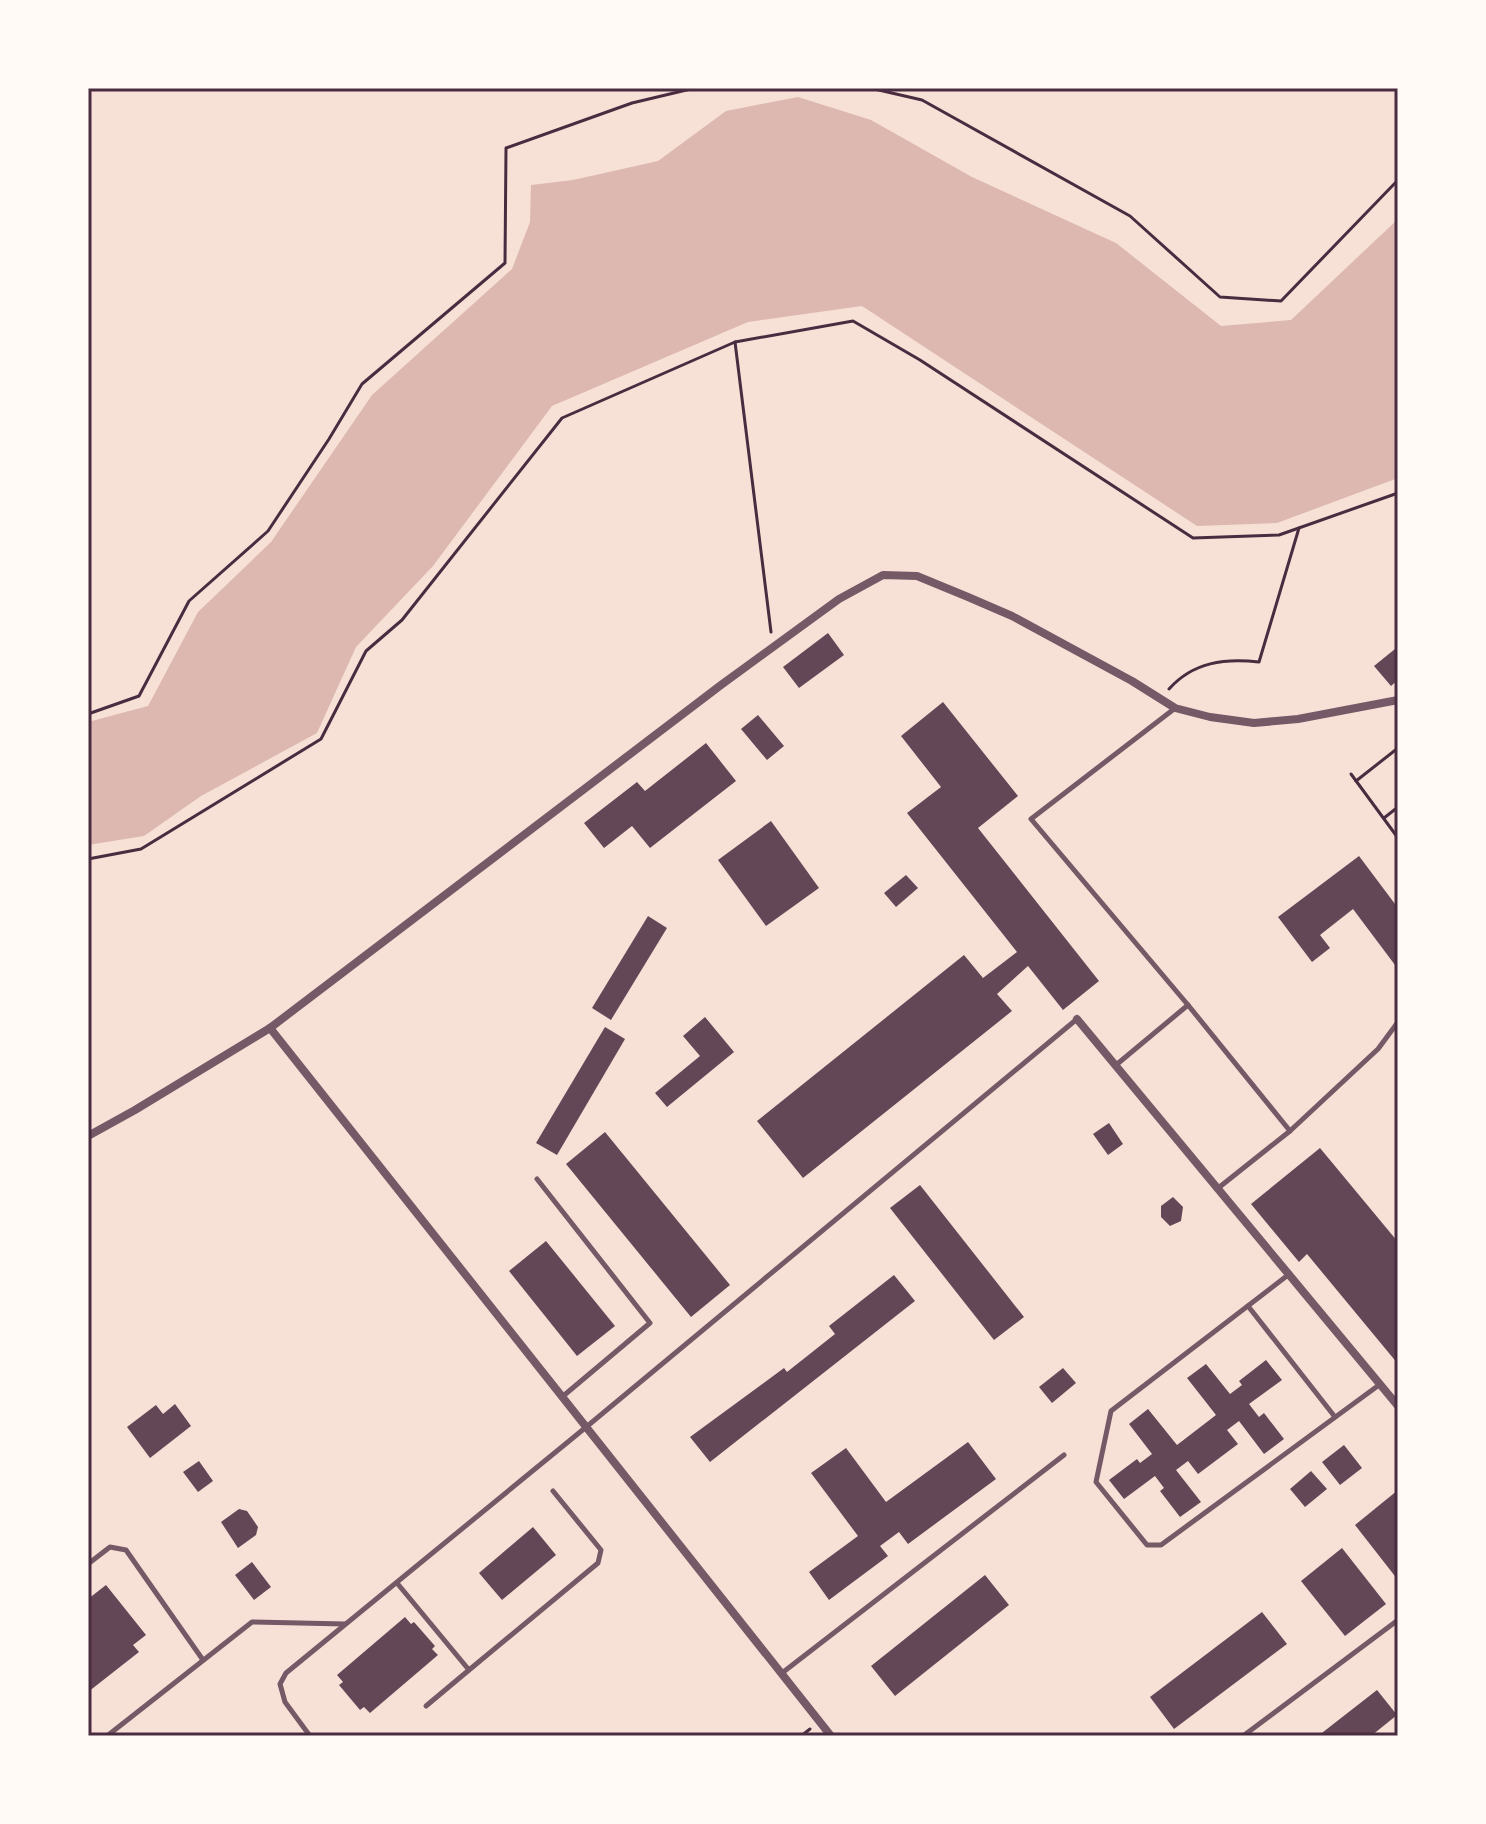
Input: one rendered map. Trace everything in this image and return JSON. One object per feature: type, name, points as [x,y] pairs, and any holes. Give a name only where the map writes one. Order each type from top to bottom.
[{"type":"street","points":[[88,1136],[270,1028],[605,771],[839,599],[883,575],[917,576],[1012,616],[1175,708],[1254,723],[1298,719],[1398,700]]},
{"type":"street","points":[[1077,1019],[1398,1406]]},
{"type":"street","points":[[270,1028],[831,1736]]},
{"type":"lane","points":[[1175,708],[1031,819],[1290,1131]]},
{"type":"lane","points":[[1116,1066],[1188,1005]]},
{"type":"lane","points":[[310,1736],[285,1702],[280,1684],[286,1673],[1077,1019]]},
{"type":"lane","points":[[1217,1190],[1290,1131],[1378,1049],[1398,1022]]},
{"type":"lane","points":[[537,1179],[650,1323],[561,1397]]},
{"type":"lane","points":[[1288,1275],[1111,1411],[1096,1482],[1147,1545],[1161,1545],[1380,1384]]},
{"type":"lane","points":[[1248,1306],[1335,1417]]},
{"type":"lane","points":[[781,1674],[1064,1455]]},
{"type":"lane","points":[[426,1706],[598,1563],[601,1550],[553,1491]]},
{"type":"lane","points":[[88,1564],[110,1547],[126,1550],[203,1660]]},
{"type":"lane","points":[[397,1583],[469,1670]]},
{"type":"lane","points":[[1243,1736],[1398,1620]]},
{"type":"lane","points":[[107,1736],[252,1622],[346,1624]]},
{"type":"path","points":[[88,714],[139,696],[189,601],[268,531],[362,384],[505,263],[506,148],[632,103],[695,88]]},
{"type":"path","points":[[870,88],[922,100],[1130,216],[1220,297],[1281,301],[1398,180]]},
{"type":"path","points":[[88,859],[141,849],[321,739],[366,651],[402,620],[562,418],[735,342],[853,321],[920,360],[1193,538],[1279,535],[1398,493]]},
{"type":"path","points":[[735,342],[773,649]]},
{"type":"path","points":[[1164,700],[1170,687],[1207,663],[1235,659],[1259,662],[1299,528]]},
{"type":"path","points":[[1356,781],[1398,748]]},
{"type":"path","points":[[1351,774],[1398,838]]},
{"type":"path","points":[[1384,818],[1398,807]]},
{"type":"shaded area","points":[[798,97],[871,120],[972,177],[1116,243],[1221,326],[1291,320],[1398,219],[1398,478],[1277,523],[1197,526],[862,306],[748,322],[552,406],[433,566],[356,647],[317,733],[201,796],[144,836],[88,845],[88,722],[148,706],[198,612],[271,542],[372,395],[512,269],[530,222],[531,185],[573,180],[658,161],[726,111]]},
{"type":"building","points":[[828,633],[844,655],[799,688],[783,667]]},
{"type":"building","points":[[1395,649],[1398,653],[1398,680],[1391,686],[1374,666]]},
{"type":"building","points":[[943,702],[1018,796],[978,828],[1099,981],[1063,1010],[1028,966],[997,994],[1012,1011],[803,1178],[757,1121],[964,955],[983,978],[1017,952],[907,813],[941,787],[901,736]]},
{"type":"building","points":[[758,715],[784,746],[767,760],[741,729]]},
{"type":"building","points":[[706,743],[736,781],[650,848],[632,826],[604,848],[584,823],[637,782],[645,791]]},
{"type":"building","points":[[771,821],[819,888],[766,926],[718,860]]},
{"type":"building","points":[[1359,856],[1398,908],[1398,969],[1353,909],[1320,935],[1330,948],[1312,962],[1278,917]]},
{"type":"building","points":[[906,875],[918,888],[896,907],[884,893]]},
{"type":"building","points":[[648,916],[667,928],[611,1020],[592,1008]]},
{"type":"building","points":[[705,1017],[734,1052],[667,1107],[655,1093],[700,1056],[683,1036]]},
{"type":"building","points":[[605,1027],[625,1039],[557,1155],[536,1143]]},
{"type":"building","points":[[1109,1123],[1123,1144],[1108,1155],[1093,1134]]},
{"type":"building","points":[[605,1132],[730,1285],[691,1317],[566,1164]]},
{"type":"building","points":[[1320,1148],[1398,1242],[1398,1364],[1307,1254],[1299,1262],[1251,1204]]},
{"type":"building","points":[[920,1185],[1024,1317],[994,1340],[890,1208]]},
{"type":"building","points":[[1173,1197],[1183,1207],[1181,1221],[1170,1226],[1161,1217],[1161,1206]]},
{"type":"building","points":[[546,1241],[615,1326],[577,1356],[509,1271]]},
{"type":"building","points":[[894,1275],[915,1301],[710,1462],[690,1437],[784,1368],[787,1372],[835,1334],[829,1326]]},
{"type":"building","points":[[1266,1360],[1282,1380],[1249,1404],[1259,1417],[1264,1413],[1284,1439],[1264,1454],[1239,1421],[1227,1430],[1238,1444],[1198,1474],[1188,1461],[1176,1470],[1201,1502],[1180,1517],[1160,1491],[1164,1488],[1155,1476],[1124,1499],[1109,1480],[1137,1459],[1140,1463],[1152,1454],[1129,1424],[1148,1409],[1177,1445],[1216,1415],[1187,1378],[1206,1364],[1230,1394],[1242,1385],[1239,1381]]},
{"type":"building","points":[[1063,1368],[1076,1383],[1052,1403],[1039,1387]]},
{"type":"building","points":[[175,1404],[191,1426],[150,1458],[127,1427],[156,1405],[163,1414]]},
{"type":"building","points":[[968,1442],[996,1479],[908,1544],[899,1532],[880,1546],[888,1556],[829,1600],[809,1572],[858,1536],[811,1473],[846,1448],[886,1502]]},
{"type":"building","points":[[1344,1445],[1362,1468],[1340,1485],[1322,1462]]},
{"type":"building","points":[[199,1461],[213,1481],[198,1492],[183,1472]]},
{"type":"building","points":[[1311,1471],[1327,1489],[1305,1507],[1290,1489]]},
{"type":"building","points":[[1398,1490],[1398,1580],[1355,1525]]},
{"type":"building","points":[[239,1509],[247,1511],[258,1527],[256,1535],[238,1548],[221,1522]]},
{"type":"building","points":[[533,1527],[556,1555],[502,1600],[479,1573]]},
{"type":"building","points":[[1342,1548],[1386,1604],[1345,1636],[1301,1581]]},
{"type":"building","points":[[252,1562],[271,1587],[254,1600],[235,1575]]},
{"type":"building","points":[[985,1575],[1009,1605],[895,1696],[871,1666]]},
{"type":"building","points":[[106,1585],[146,1635],[133,1645],[139,1652],[88,1692],[88,1599]]},
{"type":"building","points":[[1262,1612],[1287,1644],[1174,1729],[1150,1697]]},
{"type":"building","points":[[405,1617],[411,1624],[414,1622],[435,1646],[432,1649],[438,1655],[370,1713],[364,1707],[360,1710],[339,1685],[343,1682],[337,1675]]},
{"type":"building","points":[[1377,1690],[1397,1715],[1371,1736],[1318,1736]]}]
